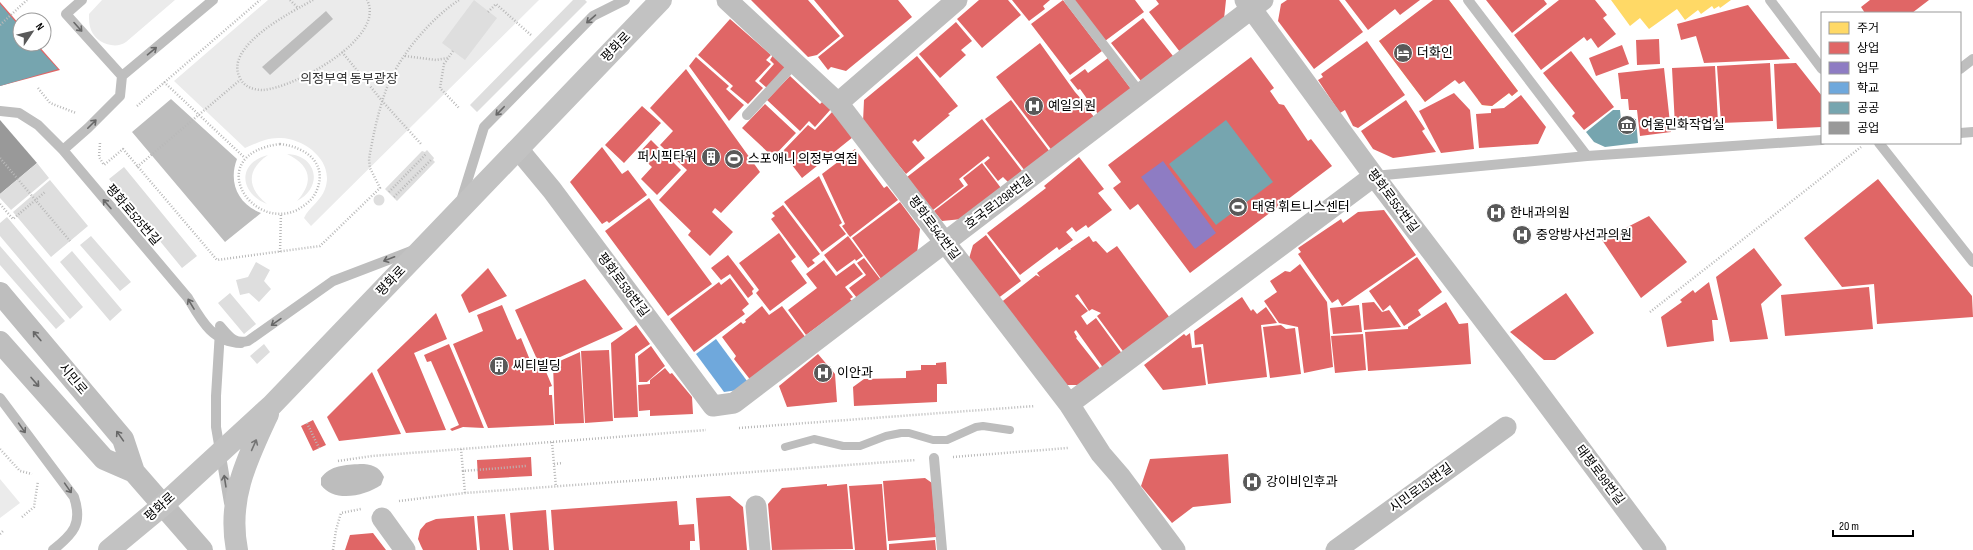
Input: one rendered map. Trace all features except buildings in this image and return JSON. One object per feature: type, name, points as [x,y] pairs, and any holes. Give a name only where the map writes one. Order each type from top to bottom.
[{"type":"main road","name":"평화로","points":[[109,550],[162,506],[272,405],[661,0]]},
{"type":"main road","points":[[235,542],[234,506],[238,487],[248,458],[272,405]]},
{"type":"street","name":"평화로542번길","points":[[728,0],[838,103],[1069,404],[1101,454],[1120,476],[1175,550]]},
{"type":"street","points":[[838,103],[957,0]]},
{"type":"street","name":"호국로1298번길","points":[[734,403],[1141,94],[1253,3]]},
{"type":"street","name":"평화로552번길","points":[[1253,3],[1374,176],[1545,401]]},
{"type":"street","name":"평화로536번길","points":[[518,149],[552,190],[713,406],[734,403]]},
{"type":"street","points":[[1069,404],[1374,176]]},
{"type":"street","name":"시민로","points":[[0,293],[123,439],[134,472],[162,506],[202,550]]},
{"type":"street","name":"시민로","points":[[0,342],[104,459],[134,472]]},
{"type":"street","name":"태평로99번길","points":[[1545,401],[1656,550]]},
{"type":"street","name":"시민로131번길","points":[[1336,550],[1506,426]]},
{"type":"street","points":[[756,506],[760,550]]},
{"type":"street","points":[[382,518],[405,550]]},
{"type":"lane","points":[[82,0],[66,14],[122,76]]},
{"type":"lane","points":[[63,150],[88,128],[120,96],[122,76],[213,0]]},
{"type":"lane","points":[[458,211],[484,127],[592,16],[625,0]]},
{"type":"lane","points":[[1069,0],[1141,94]]},
{"type":"lane","points":[[1468,0],[1588,156]]},
{"type":"lane","points":[[1770,0],[1821,68]]},
{"type":"lane","points":[[1961,68],[1973,59]]},
{"type":"lane","points":[[747,116],[795,63]]},
{"type":"lane","name":"평화로525번길","points":[[3,111],[19,113],[30,119],[63,150],[188,298],[204,325],[220,337],[234,343],[248,341],[333,281],[425,245]]},
{"type":"lane","points":[[1961,133],[1973,132]]},
{"type":"lane","points":[[1374,176],[1588,156],[1821,140]]},
{"type":"lane","points":[[1880,144],[1973,262]]},
{"type":"lane","points":[[204,325],[213,343],[218,365]]},
{"type":"lane","points":[[220,337],[216,396],[216,427],[235,542]]},
{"type":"lane","points":[[0,398],[74,497],[78,508],[78,521],[73,532],[53,550]]},
{"type":"lane","points":[[934,458],[942,550]]},
{"type":"path","points":[[0,25],[28,0]]},
{"type":"path","points":[[134,109],[260,0]]},
{"type":"path","points":[[290,0],[298,8]]},
{"type":"path","points":[[313,0],[265,28],[248,45],[238,66],[240,80],[249,87],[264,90],[281,86],[305,76],[342,52],[356,39],[368,22],[371,8],[367,0]]},
{"type":"path","points":[[102,140],[99,147],[99,158],[104,165],[123,149],[217,260],[320,246],[380,188],[370,168],[369,159],[386,89],[410,47],[432,22],[459,0]]},
{"type":"path","points":[[488,12],[496,4],[531,35]]},
{"type":"path","points":[[453,51],[444,64],[440,88],[459,108]]},
{"type":"path","points":[[342,52],[383,102],[422,145]]},
{"type":"path","points":[[405,56],[436,60],[449,58]]},
{"type":"path","points":[[138,167],[199,113],[240,80]]},
{"type":"path","points":[[164,82],[199,113],[245,158]]},
{"type":"path","points":[[38,88],[50,103],[72,110],[80,118]]},
{"type":"path","points":[[280,144],[299,148],[306,152],[315,162],[320,179],[314,197],[304,206],[294,211],[281,213],[265,211],[254,205],[240,189],[238,178],[239,169],[245,158],[255,151],[267,146],[280,144]]},
{"type":"path","points":[[1650,312],[1865,144]]},
{"type":"path","points":[[389,192],[426,154]]},
{"type":"path","points":[[0,158],[70,241]]},
{"type":"path","points":[[394,197],[432,159]]},
{"type":"path","points":[[0,204],[13,219],[45,192]]},
{"type":"path","points":[[280,252],[281,213]]},
{"type":"path","points":[[734,428],[1035,406]]},
{"type":"path","points":[[307,423],[319,448]]},
{"type":"path","points":[[338,461],[372,456],[711,430]]},
{"type":"path","points":[[552,442],[556,487]]},
{"type":"path","points":[[398,501],[465,493],[1073,448]]},
{"type":"path","points":[[461,449],[465,493]]},
{"type":"path","points":[[0,450],[20,471],[38,475]]},
{"type":"path","points":[[554,464],[563,463]]},
{"type":"path","points":[[463,471],[526,466]]},
{"type":"path","points":[[22,516],[34,507],[38,487]]},
{"type":"path","points":[[334,550],[336,530],[341,513],[363,509]]},
{"type":"path","points":[[0,534],[3,531]]},
{"type":"green space","points":[[102,0],[175,0],[126,42],[111,45],[101,42],[93,35],[90,28],[89,14]]},
{"type":"green space","name":"의정부역 동부광장","points":[[268,0],[539,0],[311,226],[304,218],[323,193],[327,179],[326,169],[316,153],[299,142],[281,138],[267,139],[245,148],[174,81]]},
{"type":"green space","points":[[287,154],[297,156],[305,160],[313,173],[314,180],[311,188],[306,195],[297,201],[303,194],[306,187],[308,180],[307,174],[301,163]]},
{"type":"green space","points":[[268,155],[256,167],[252,179],[256,192],[267,204],[251,193],[245,178],[251,164]]},
{"type":"green space","points":[[0,479],[20,503],[0,518]]},
{"type":"shaded area","points":[[326,11],[333,19],[270,75],[262,67]]},
{"type":"shaded area","points":[[171,99],[237,159],[234,176],[237,191],[246,204],[261,213],[225,242],[132,132]]},
{"type":"shaded area","points":[[368,464],[380,470],[384,477],[381,485],[358,495],[341,496],[327,491],[321,485],[321,478],[329,470],[339,466]]},
{"type":"waterway","points":[[785,447],[814,439],[843,446],[860,446],[886,436],[901,433],[909,433],[933,440],[947,440],[976,427],[983,426],[1010,430]]},
{"type":"place","name":"더화인","points":[[1403,53]]},
{"type":"place","name":"예일의원","points":[[1034,106]]},
{"type":"place","name":"여울민화작업실","points":[[1627,125]]},
{"type":"place","name":"퍼시픽타워","points":[[711,157]]},
{"type":"place","name":"스포애니 의정부역점","points":[[734,159]]},
{"type":"place","name":"태영 휘트니스센터","points":[[1238,207]]},
{"type":"place","name":"한내과의원","points":[[1496,213]]},
{"type":"place","name":"중앙방사선과의원","points":[[1522,235]]},
{"type":"place","name":"씨티빌딩","points":[[499,366]]},
{"type":"place","name":"이안과","points":[[823,373]]},
{"type":"place","name":"강이비인후과","points":[[1252,482]]}]
